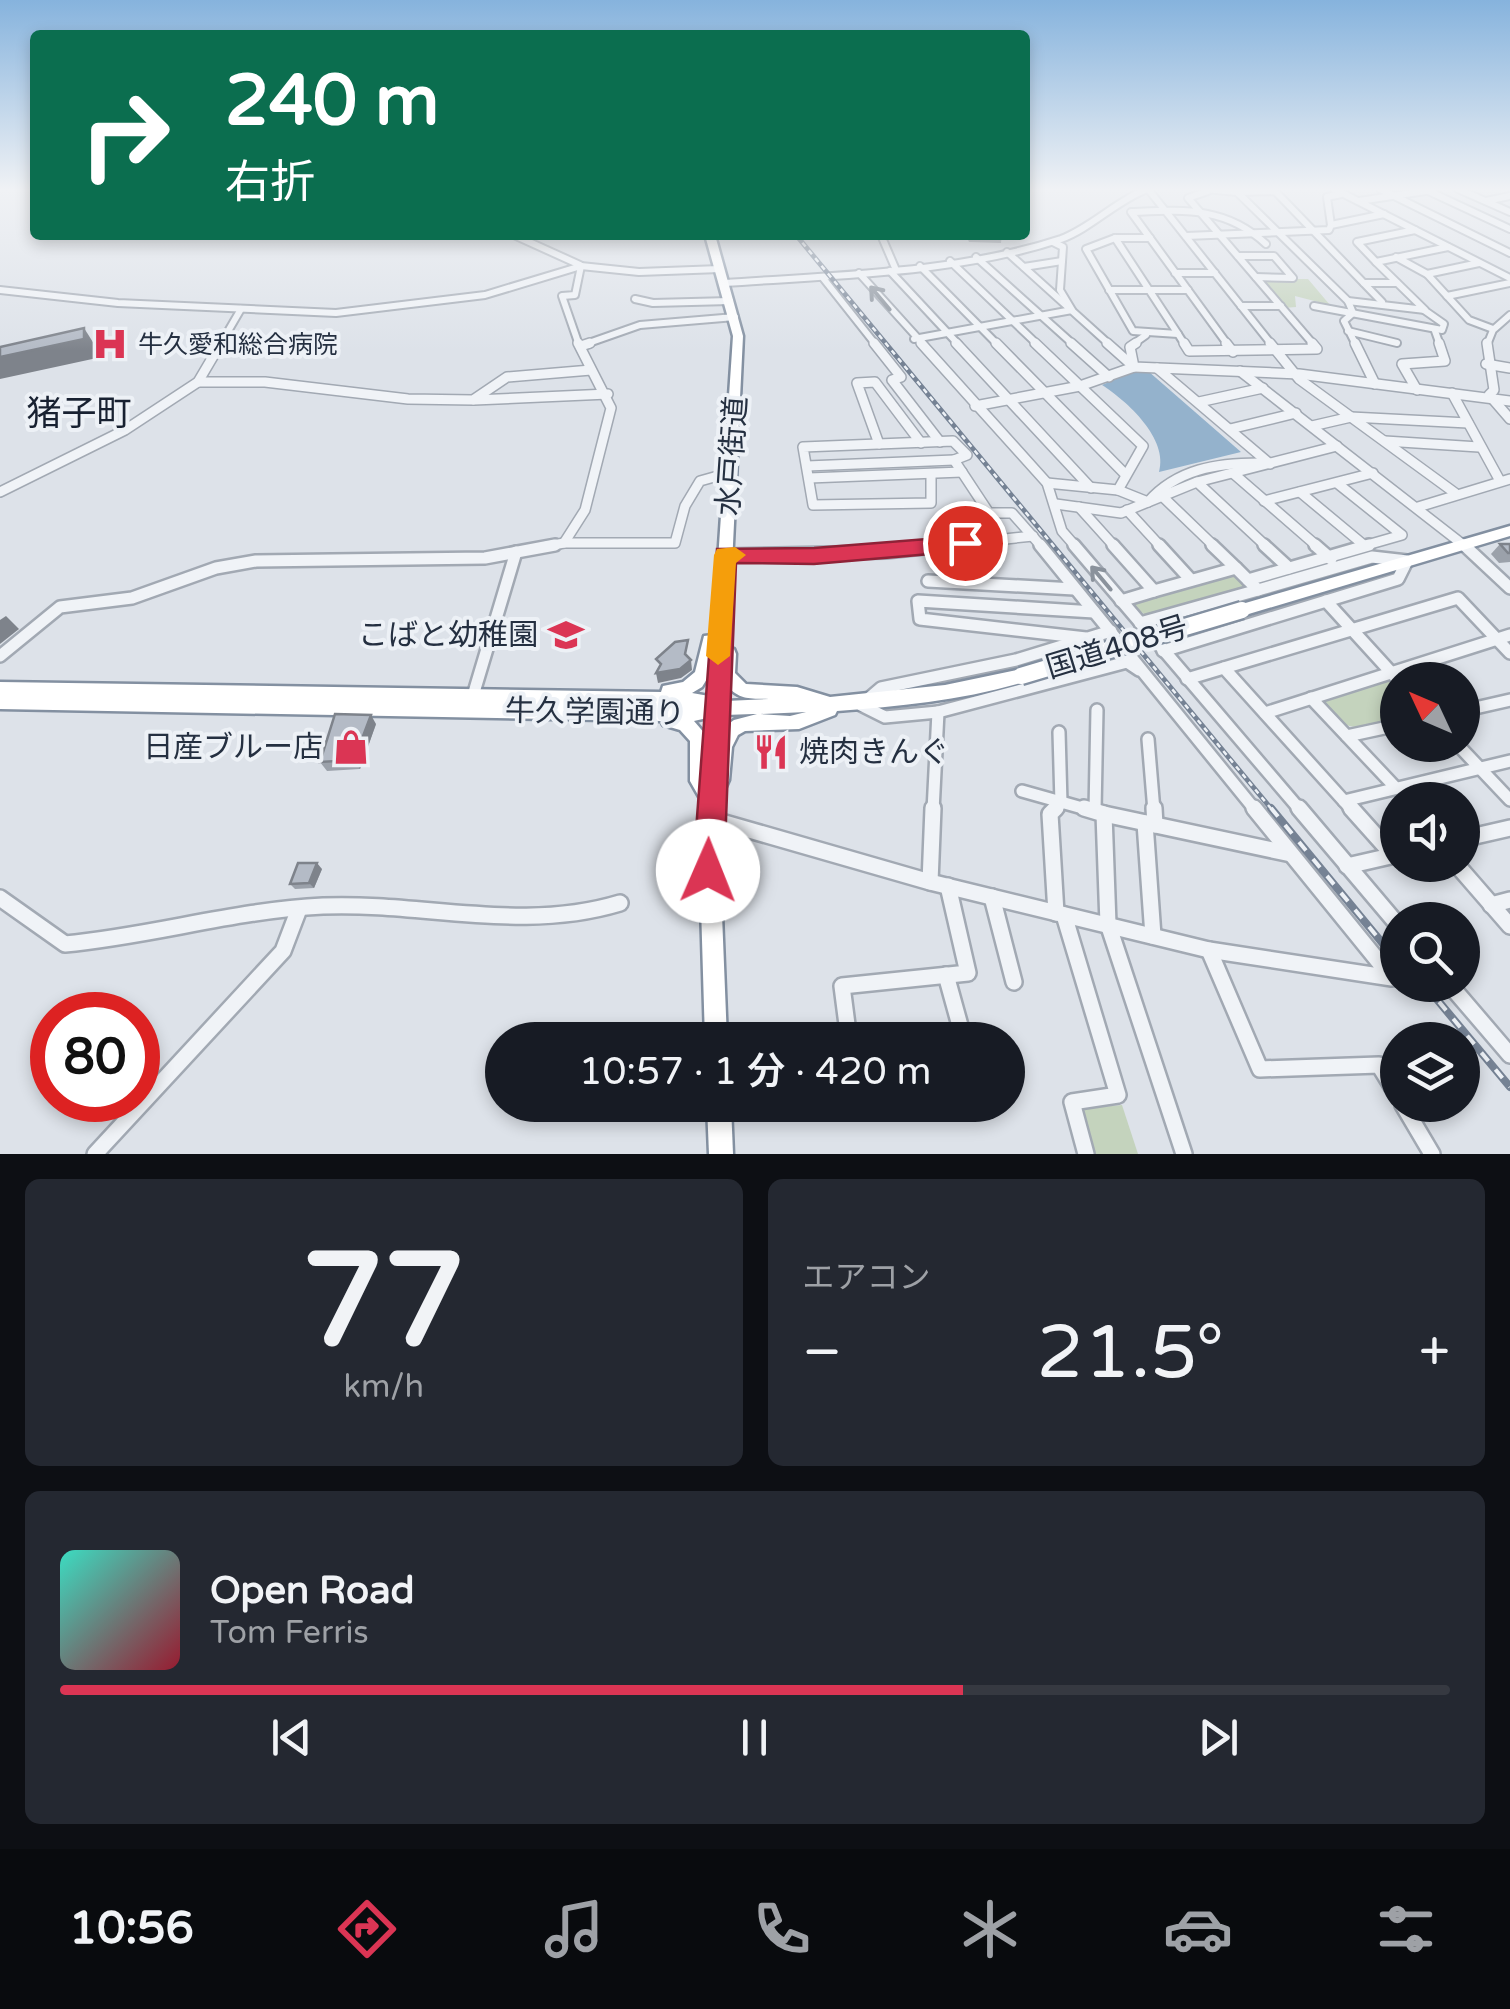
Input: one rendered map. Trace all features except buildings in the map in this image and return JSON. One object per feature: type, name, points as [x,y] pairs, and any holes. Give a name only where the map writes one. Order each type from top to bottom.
[{"type":"highway","name":"水戸街道","points":[[712,243],[735,317],[732,472],[710,809],[716,1022]]},
{"type":"highway","name":"国道408号","points":[[714,708],[860,705],[1022,676],[1510,531]]},
{"type":"highway","points":[[598,705],[622,691],[682,690],[696,684],[706,670],[714,615],[722,609]]},
{"type":"highway","points":[[720,632],[729,652],[727,675],[742,691],[796,694],[837,707]]},
{"type":"highway","name":"牛久学園通り","points":[[0,688],[470,704]]},
{"type":"highway","name":"牛久学園通り","points":[[0,702],[598,705],[698,714],[714,708]]},
{"type":"highway","points":[[598,705],[685,724],[699,738],[699,780],[710,809]]},
{"type":"highway","points":[[710,809],[723,780],[726,740],[742,724],[798,722],[837,707]]},
{"type":"highway","points":[[720,1122],[721,1154]]},
{"type":"street","points":[[531,243],[581,266],[639,272],[824,278],[893,271],[1049,243]]},
{"type":"street","points":[[884,243],[893,271],[1091,488]]},
{"type":"street","points":[[1055,243],[1062,247],[1060,290],[1072,310]]},
{"type":"street","points":[[1103,243],[1086,249],[1133,331],[1146,335],[1178,334]]},
{"type":"street","points":[[1119,243],[1189,351],[1317,349],[1226,243]]},
{"type":"street","points":[[1154,243],[1233,352]]},
{"type":"street","points":[[1191,243],[1299,374],[1299,379],[1455,493]]},
{"type":"street","points":[[1292,243],[1348,301],[1352,316]]},
{"type":"street","points":[[1324,243],[1390,309],[1424,310]]},
{"type":"street","points":[[1314,306],[1435,331],[1444,324],[1424,310],[1358,243]]},
{"type":"street","points":[[1438,243],[1510,280]]},
{"type":"street","points":[[1376,262],[1448,248]]},
{"type":"street","points":[[1007,252],[1134,366]]},
{"type":"street","points":[[1238,256],[1274,256],[1294,278],[1256,278]]},
{"type":"street","points":[[976,257],[1109,377]]},
{"type":"street","points":[[1396,257],[1427,274],[1469,320],[1493,329]]},
{"type":"street","points":[[950,261],[1143,446],[1118,490]]},
{"type":"street","points":[[1024,267],[1062,261]]},
{"type":"street","points":[[1427,274],[1479,262]]},
{"type":"street","points":[[0,290],[118,303],[336,313],[428,303],[524,286],[581,266]]},
{"type":"street","points":[[564,543],[584,516],[596,485],[597,456],[611,410],[608,394],[590,370],[562,296],[575,295],[581,266]]},
{"type":"street","points":[[920,266],[1125,474]]},
{"type":"street","points":[[1176,273],[1215,273]]},
{"type":"street","points":[[859,274],[1047,483],[1062,531],[1380,904]]},
{"type":"street","points":[[824,278],[901,376],[892,380],[940,442]]},
{"type":"street","points":[[1447,296],[1510,280]]},
{"type":"street","points":[[1364,283],[1397,283]]},
{"type":"street","points":[[1109,290],[1188,290]]},
{"type":"street","points":[[635,298],[653,303],[730,301]]},
{"type":"street","points":[[1348,301],[1382,302]]},
{"type":"street","points":[[1241,306],[1281,306]]},
{"type":"street","points":[[0,492],[124,430],[198,382],[241,308]]},
{"type":"street","points":[[914,339],[1072,310]]},
{"type":"street","points":[[1490,395],[1494,390],[1485,346],[1493,329],[1510,315]]},
{"type":"street","points":[[1352,316],[1344,321],[1375,384]]},
{"type":"street","points":[[581,346],[640,326],[735,317]]},
{"type":"street","points":[[1348,331],[1397,343]]},
{"type":"street","points":[[1417,390],[1402,364],[1445,361],[1435,331]]},
{"type":"street","points":[[1134,366],[1130,346],[1146,335]]},
{"type":"street","points":[[1486,364],[1510,368]]},
{"type":"street","points":[[976,406],[1080,386],[1134,366],[1299,374],[1417,390],[1490,395],[1510,401]]},
{"type":"street","points":[[1157,368],[1270,464]]},
{"type":"street","points":[[473,400],[507,376],[590,370]]},
{"type":"street","points":[[1240,370],[1465,544],[1510,588]]},
{"type":"street","points":[[198,382],[265,382],[408,399],[608,394]]},
{"type":"street","points":[[879,444],[857,383],[875,382],[921,443]]},
{"type":"street","points":[[1199,402],[1263,388]]},
{"type":"street","points":[[1418,507],[1505,480],[1480,447],[1452,393]]},
{"type":"street","points":[[1490,395],[1510,419]]},
{"type":"street","points":[[1230,429],[1296,413]]},
{"type":"street","points":[[1312,426],[1350,417],[1468,423]]},
{"type":"street","points":[[1384,440],[1480,447]]},
{"type":"street","points":[[806,466],[954,460],[967,455],[952,441],[803,446],[806,466],[808,478],[814,505],[931,503],[931,474]]},
{"type":"street","points":[[1056,504],[1127,510],[1197,482],[1337,446]]},
{"type":"street","points":[[954,460],[990,513]]},
{"type":"street","points":[[1148,502],[1159,486],[1202,468],[1270,464]]},
{"type":"street","points":[[0,656],[60,606],[132,598],[216,568],[256,561],[485,558],[564,543],[675,543],[685,506],[700,481],[732,472]]},
{"type":"street","points":[[808,478],[962,472]]},
{"type":"street","points":[[1234,474],[1338,566]]},
{"type":"street","points":[[1264,501],[1373,474]]},
{"type":"street","points":[[1197,482],[1289,568]]},
{"type":"street","points":[[1248,580],[1402,536],[1337,482]]},
{"type":"street","points":[[1047,483],[1118,490],[1148,502]]},
{"type":"street","points":[[1300,492],[1365,546]]},
{"type":"street","points":[[1162,496],[1258,590]]},
{"type":"street","points":[[1079,507],[1154,591]]},
{"type":"street","points":[[1127,510],[1191,580]]},
{"type":"street","points":[[710,809],[930,882],[1208,950],[1392,978],[1012,513],[954,518],[965,543]]},
{"type":"street","points":[[725,555],[814,556],[1032,536]]},
{"type":"street","points":[[470,704],[516,552]]},
{"type":"street","points":[[1140,623],[1372,557],[1407,561],[1398,579],[1163,651]]},
{"type":"street","points":[[1122,601],[1236,568]]},
{"type":"street","points":[[928,581],[1074,588]]},
{"type":"street","points":[[1187,679],[1458,598],[1510,652]]},
{"type":"street","points":[[1087,638],[920,619],[918,600],[1094,612]]},
{"type":"street","points":[[1326,600],[1381,662]]},
{"type":"street","points":[[1110,631],[954,676],[882,688],[860,705],[885,717],[938,712],[1127,662],[1148,676]]},
{"type":"street","points":[[1430,662],[1495,637],[1510,636]]},
{"type":"street","points":[[1224,668],[1380,839]]},
{"type":"street","points":[[1265,713],[1380,680]]},
{"type":"street","points":[[1311,698],[1391,782]]},
{"type":"street","points":[[1480,707],[1510,700]]},
{"type":"street","points":[[1097,710],[1108,924],[1184,1154]]},
{"type":"street","points":[[930,882],[938,712]]},
{"type":"street","points":[[1347,736],[1380,729]]},
{"type":"street","points":[[1059,732],[1061,803],[1050,814],[1060,914],[1118,1095],[1072,1102],[1086,1154]]},
{"type":"street","points":[[1148,738],[1153,936]]},
{"type":"street","points":[[1417,782],[1510,761]]},
{"type":"street","points":[[1474,762],[1510,800]]},
{"type":"street","points":[[1022,791],[1100,813],[1292,854]]},
{"type":"street","points":[[1344,801],[1380,791]]},
{"type":"street","points":[[1480,835],[1510,828]]},
{"type":"street","points":[[1347,866],[1380,858]]},
{"type":"street","points":[[1472,882],[1510,926]]},
{"type":"street","points":[[847,1022],[842,986],[968,973],[948,886]]},
{"type":"street","points":[[992,897],[1014,982]]},
{"type":"street","points":[[0,898],[12,911],[65,944],[300,910],[378,906],[474,919],[532,920],[582,917],[620,903]]},
{"type":"street","points":[[1492,904],[1510,900]]},
{"type":"street","points":[[95,1154],[283,951],[300,910]]},
{"type":"street","points":[[1208,950],[1260,1069],[1380,1067]]},
{"type":"street","points":[[946,975],[959,1022]]},
{"type":"street","points":[[1465,1002],[1510,1055]]},
{"type":"street","points":[[1413,1122],[1432,1154]]},
{"type":"green space","points":[[1261,279],[1308,279],[1330,305],[1295,296],[1296,307],[1283,308]]},
{"type":"green space","points":[[1228,572],[1237,575],[1247,590],[1151,619],[1132,605],[1133,600]]},
{"type":"green space","points":[[1380,682],[1380,723],[1347,725],[1322,702]]},
{"type":"green space","points":[[1122,1105],[1138,1154],[1093,1154],[1079,1109]]},
{"type":"water","points":[[1139,369],[1148,371],[1241,452],[1159,472],[1158,447],[1152,434],[1134,411],[1102,385]]},
{"type":"railway","points":[[803,243],[1273,811]]},
{"type":"railway","points":[[1271,808],[1380,940]]},
{"type":"railway","points":[[1439,1002],[1510,1087]]},
{"type":"slow traffic","points":[[718,656],[725,555],[735,555]]},
{"type":"place","name":"牛久愛和総合病院","points":[[110,344]]},
{"type":"place","name":"こばと幼稚園","points":[[566,635]]},
{"type":"place","name":"日産ブルー店","points":[[351,747]]},
{"type":"place","name":"焼肉きんぐ","points":[[771,752]]},
{"type":"district","name":"猪子町","points":[[79,413]]},
{"type":"route","points":[[708,871],[725,555],[814,556],[965,543]]}]
